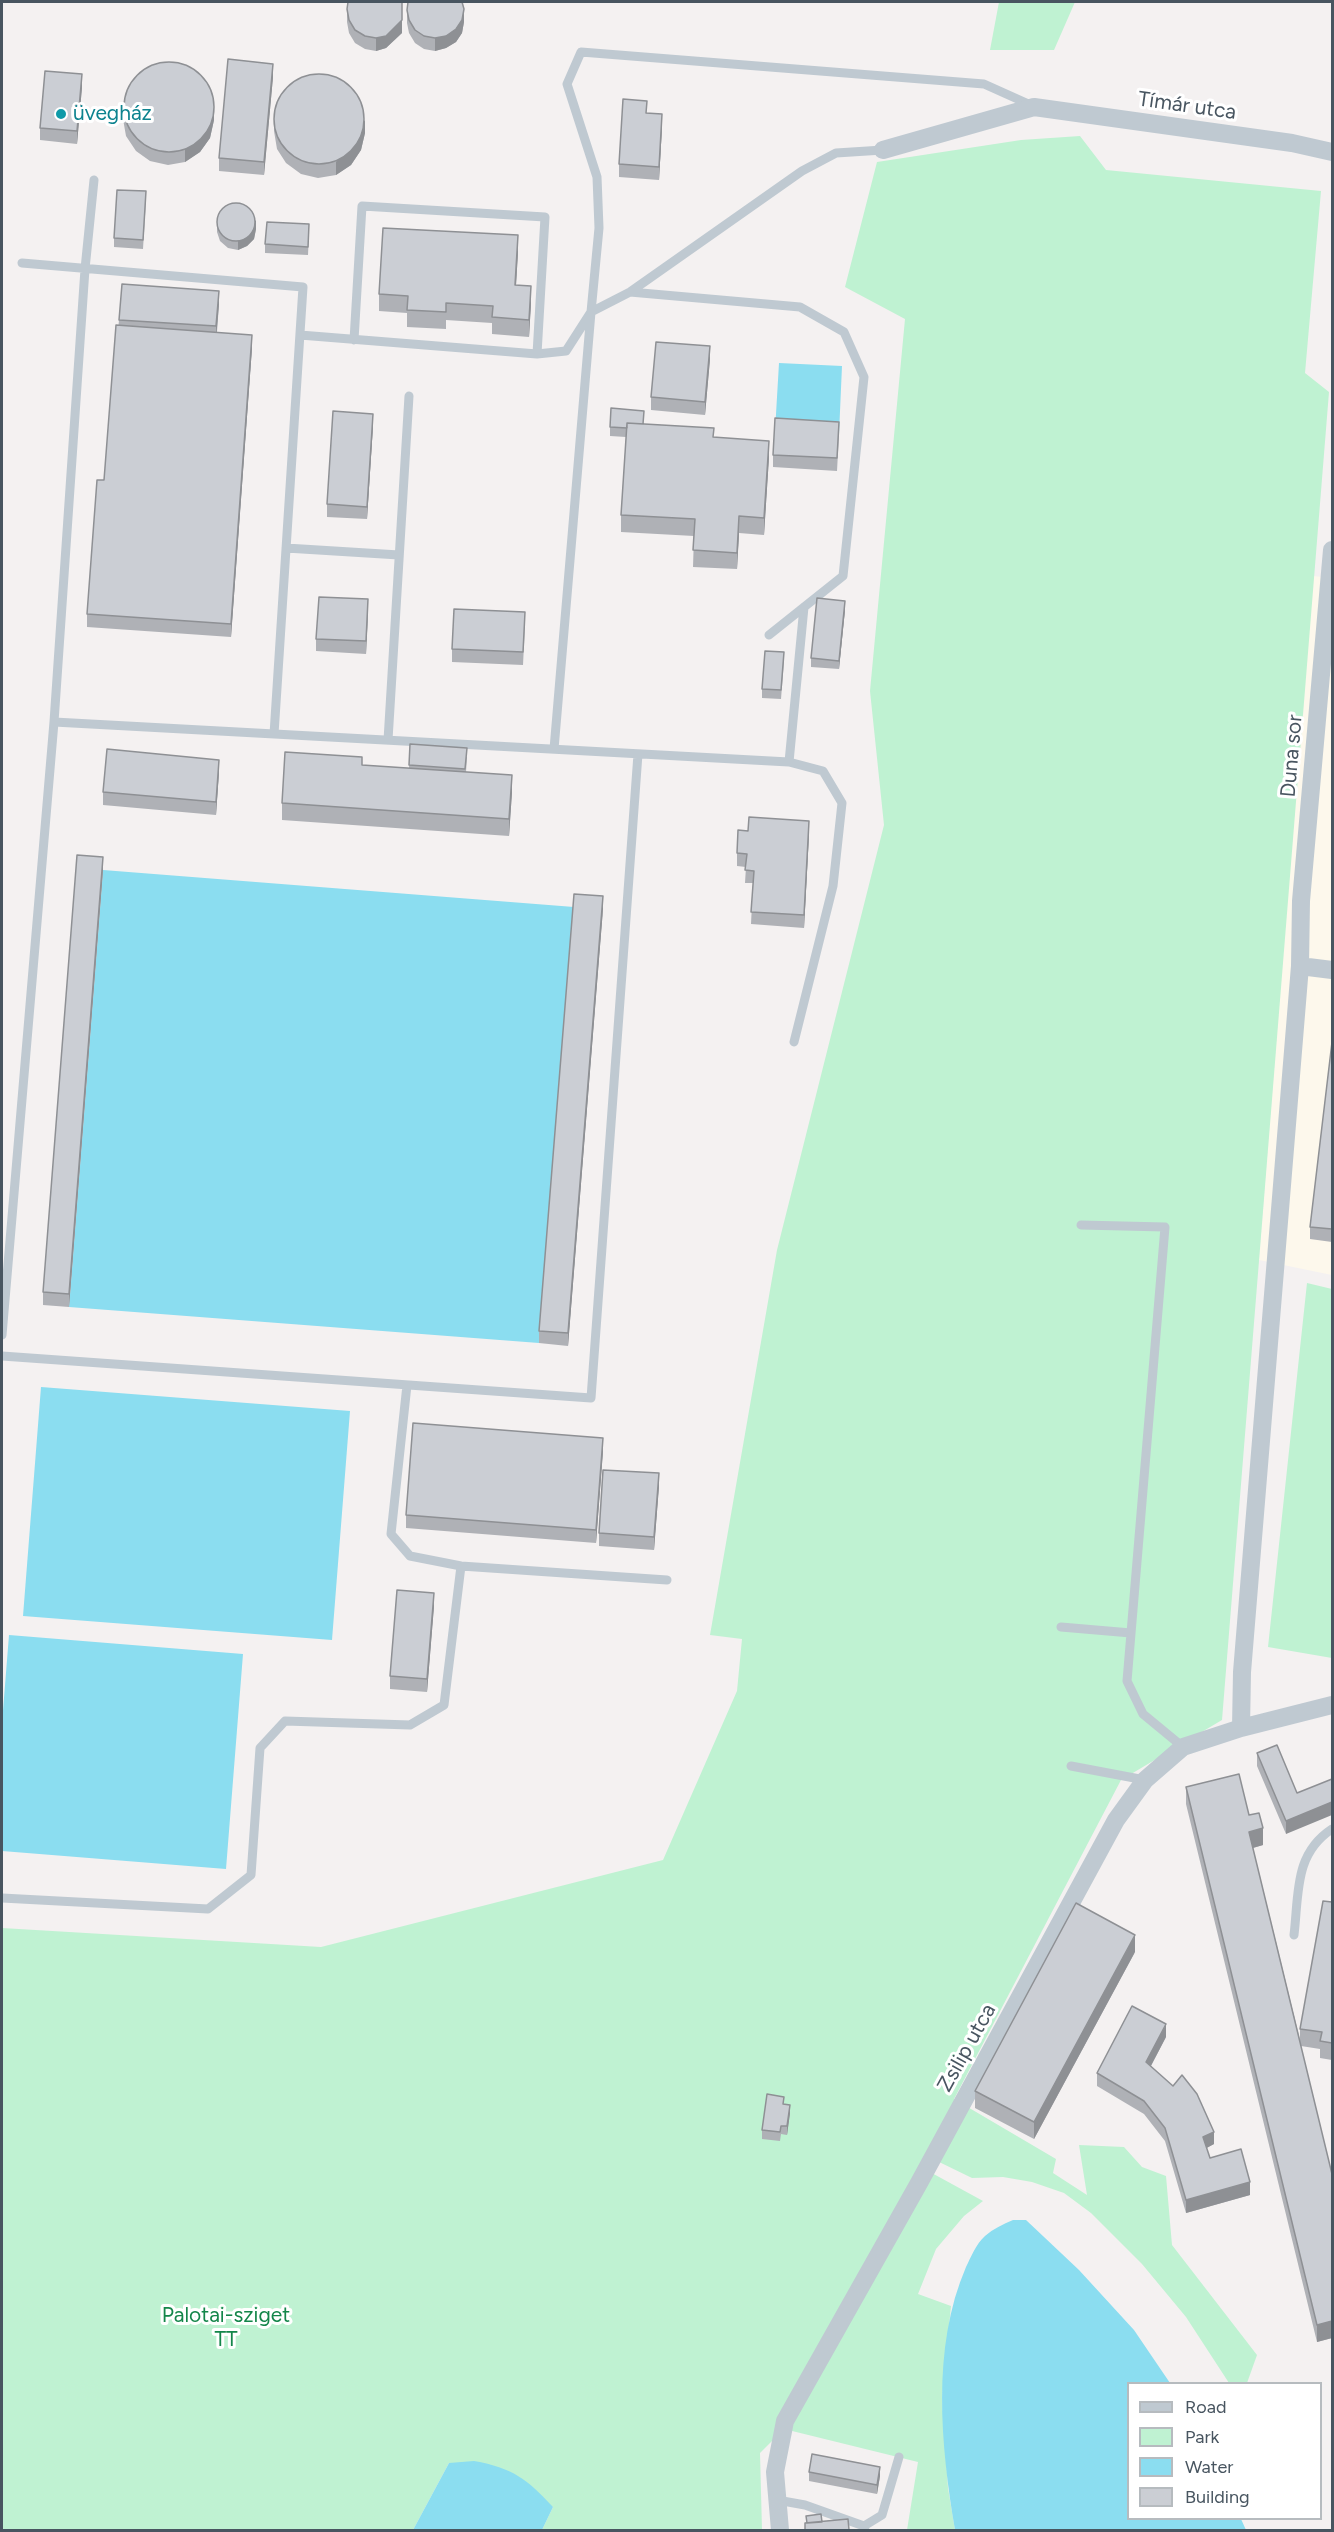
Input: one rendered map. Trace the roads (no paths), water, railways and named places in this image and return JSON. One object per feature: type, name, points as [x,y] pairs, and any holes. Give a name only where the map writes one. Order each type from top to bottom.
[{"type":"street","points":[[883,150],[1034,107]]},
{"type":"street","name":"Tímár utca","points":[[1034,107],[1332,152]]},
{"type":"street","name":"Duna sor","points":[[1241,1728],[1242,1672],[1300,966],[1301,901],[1331,586],[1332,550]]},
{"type":"street","points":[[1300,966],[1332,970]]},
{"type":"street","name":"Zsilip utca","points":[[780,2530],[775,2472],[785,2421],[919,2183],[1116,1820],[1145,1780],[1183,1747],[1241,1728],[1332,1705]]},
{"type":"lane","points":[[554,749],[599,228],[597,177],[567,84],[581,52],[984,84],[1034,107]]},
{"type":"lane","points":[[300,335],[537,354],[566,351],[591,312],[630,292],[802,171],[836,153],[883,150]]},
{"type":"lane","points":[[2,1335],[54,722],[85,269],[94,180]]},
{"type":"lane","points":[[354,340],[362,206],[545,217],[537,354]]},
{"type":"lane","points":[[22,263],[303,287],[274,734]]},
{"type":"lane","points":[[630,292],[800,307],[844,332],[864,377],[843,576],[769,635]]},
{"type":"lane","points":[[388,740],[409,396]]},
{"type":"lane","points":[[286,548],[399,555]]},
{"type":"lane","points":[[789,762],[804,607]]},
{"type":"lane","points":[[54,722],[789,762],[823,771],[842,803],[833,886],[794,1042]]},
{"type":"lane","points":[[2,1356],[591,1398],[638,754]]},
{"type":"lane","points":[[1081,1225],[1165,1227],[1127,1681],[1143,1714],[1183,1747]]},
{"type":"lane","points":[[407,1385],[391,1534],[410,1556],[461,1566],[667,1580]]},
{"type":"lane","points":[[2,1898],[208,1909],[251,1875],[260,1748],[285,1720],[410,1725],[444,1705],[461,1566]]},
{"type":"lane","points":[[1061,1627],[1131,1633]]},
{"type":"lane","points":[[1071,1766],[1145,1780]]},
{"type":"lane","points":[[1294,1935],[1302,1865],[1309,1850],[1332,1829]]},
{"type":"lane","points":[[777,2500],[805,2505],[865,2528],[882,2515],[899,2457]]},
{"type":"water","points":[[779,363],[842,366],[839,434],[775,431]]},
{"type":"water","points":[[103,870],[574,907],[539,1343],[69,1307]]},
{"type":"water","points":[[41,1387],[350,1411],[332,1640],[23,1616]]},
{"type":"water","points":[[9,1635],[243,1654],[226,1869],[2,1851],[2,1723]]},
{"type":"water","points":[[1013,2220],[1026,2220],[1079,2270],[1134,2330],[1169,2382],[1127,2382],[1127,2520],[1241,2520],[1246,2530],[955,2530],[943,2431],[943,2364],[955,2298],[966,2267],[982,2239],[998,2227]]},
{"type":"water","points":[[474,2461],[509,2471],[527,2482],[544,2497],[553,2507],[542,2530],[413,2530],[449,2463]]},
{"type":"place","name":"üvegház","points":[[61,114]]},
{"type":"park label","name":"Palotai-sziget TT","points":[[226,2328]]}]
